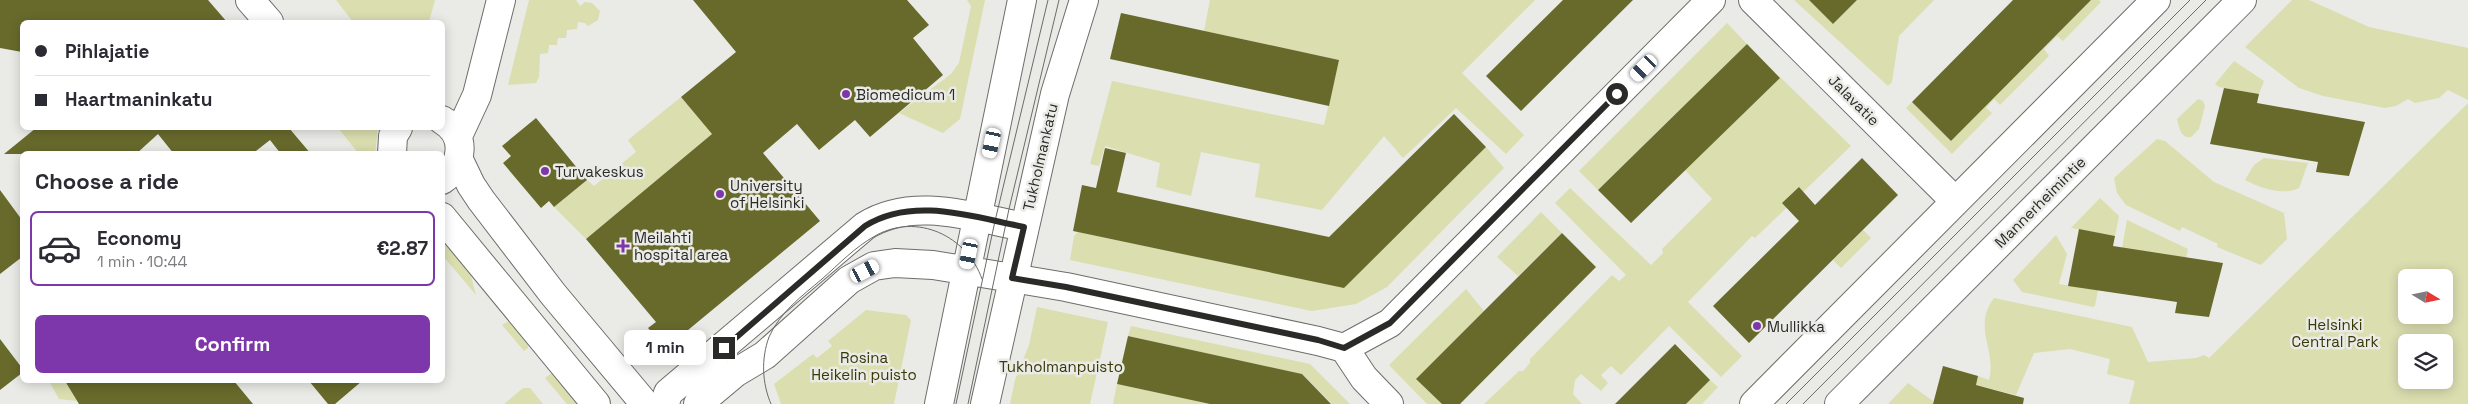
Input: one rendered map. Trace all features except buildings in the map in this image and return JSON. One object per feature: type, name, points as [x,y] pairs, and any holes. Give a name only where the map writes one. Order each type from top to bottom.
[{"type":"main road","points":[[250,0],[267,20]]},
{"type":"main road","points":[[501,0],[477,95],[451,149],[481,200],[553,294],[645,404]]},
{"type":"main road","points":[[939,404],[1022,0]]},
{"type":"main road","name":"Tukholmankatu","points":[[984,404],[1055,94],[1084,0]]},
{"type":"main road","points":[[1344,348],[1390,323],[1711,0]]},
{"type":"main road","name":"Jalavatie","points":[[1753,0],[1955,201]]},
{"type":"main road","points":[[1754,404],[2156,0]]},
{"type":"main road","name":"Mannerheimintie","points":[[1839,404],[2242,0]]},
{"type":"main road","points":[[665,404],[668,393],[865,226],[877,218],[890,214],[920,210],[944,211],[1024,227]]},
{"type":"main road","points":[[445,222],[596,404]]},
{"type":"main road","points":[[698,404],[734,373],[765,355],[849,280],[874,266],[899,263],[933,265],[1090,292],[1318,340],[1344,348],[1364,378],[1389,404]]},
{"type":"green space","points":[[336,0],[435,0],[430,20],[351,20]]},
{"type":"green space","points":[[529,0],[576,0],[580,6],[585,2],[592,3],[600,11],[598,20],[588,26],[585,23],[578,22],[577,29],[567,30],[566,38],[558,38],[557,45],[549,45],[548,53],[540,54],[539,77],[536,83],[508,85]]},
{"type":"green space","points":[[967,0],[985,0],[960,119],[943,133],[899,113],[951,74],[959,63],[971,6]]},
{"type":"green space","points":[[1210,0],[1535,0],[1462,73],[1524,135],[1506,154],[1456,108],[1403,158],[1384,136],[1322,210],[1255,197],[1260,164],[1201,152],[1191,196],[1156,187],[1160,163],[1105,146],[1099,166],[1090,164],[1112,81],[1324,125],[1339,60],[1204,31]]},
{"type":"green space","points":[[1794,0],[1809,0],[1833,24],[1857,0],[1934,0],[1899,36],[1892,82],[1888,86]]},
{"type":"green space","points":[[2084,0],[2099,0],[2101,2],[2063,41],[2057,36],[2044,49],[2049,56],[2000,105],[1994,99],[1986,108],[1992,113],[1952,154],[1906,108],[1912,102],[1951,141],[2087,4]]},
{"type":"green space","points":[[2292,0],[2309,0],[2369,27],[2468,48],[2468,100],[2448,90],[2439,98],[2415,103],[2408,99],[2396,106],[2385,108],[2323,96],[2299,88],[2245,47]]},
{"type":"green space","points":[[1727,23],[1747,44],[1598,190],[1579,171]]},
{"type":"green space","points":[[2234,61],[2264,81],[2259,94],[2219,87],[2215,84]]},
{"type":"green space","points":[[1780,77],[1851,146],[1755,238],[1752,236],[1688,302],[1742,356],[1721,377],[1669,326],[1621,375],[1611,366],[1601,375],[1608,383],[1601,391],[1581,374],[1575,380],[1573,394],[1582,404],[1484,404],[1519,371],[1523,371],[1530,363],[1530,359],[1612,275],[1619,281],[1626,275],[1555,203],[1570,188],[1651,265],[1663,253],[1662,249],[1712,199],[1685,170]]},
{"type":"green space","points":[[681,97],[712,134],[586,239],[554,207],[587,180],[594,186],[636,152],[628,140]]},
{"type":"green space","points":[[2198,99],[2203,101],[2205,106],[2199,129],[2191,137],[2188,137],[2181,132],[2177,119]]},
{"type":"green space","name":"Helsinki Central Park","points":[[2468,103],[2468,404],[2129,404],[2135,381],[2107,374],[2110,359],[2070,349],[2034,353],[2016,395],[1976,385],[1978,376],[1989,380],[1991,369],[1985,319],[1994,298],[2132,327],[2148,362],[2196,358],[2204,355],[2209,358]]},
{"type":"green space","points":[[340,130],[378,130],[375,151],[357,151]]},
{"type":"green space","points":[[2157,139],[2165,141],[2214,182],[2284,213],[2287,239],[2261,265],[2217,247],[2218,244],[2182,227],[2180,231],[2126,205],[2117,193],[2114,178]]},
{"type":"green space","points":[[1486,147],[1504,168],[1387,287],[1356,304],[1312,311],[1070,260],[1074,236],[1078,232],[1344,287]]},
{"type":"green space","points":[[2264,158],[2308,163],[2299,188],[2279,191],[2264,188],[2245,180],[2254,165]]},
{"type":"green space","points":[[2100,198],[2119,216],[2115,236],[2071,228]]},
{"type":"green space","points":[[1541,212],[1562,233],[1518,276],[1497,257]]},
{"type":"green space","points":[[2127,220],[2188,249],[2186,259],[2122,248]]},
{"type":"green space","points":[[1863,230],[1871,238],[1841,268],[1833,260]]},
{"type":"green space","points":[[2056,235],[2067,254],[2059,284],[2098,290],[2095,306],[2022,292],[2013,280]]},
{"type":"green space","points":[[445,241],[469,269],[476,295],[445,258]]},
{"type":"green space","points":[[1466,289],[1484,311],[1417,379],[1442,404],[1427,404],[1389,365]]},
{"type":"green space","name":"Tukholmanpuisto","points":[[1037,307],[1108,322],[1090,404],[1010,404],[1015,380],[1029,345]]},
{"type":"green space","name":"Rosina Heikelin puisto","points":[[866,310],[906,315],[911,320],[894,404],[781,404],[774,384],[813,354],[817,358],[832,346],[828,341]]},
{"type":"green space","points":[[507,322],[512,323],[528,342],[528,348],[524,351],[502,325]]},
{"type":"green space","points":[[1131,326],[1310,364],[1350,404],[1332,404],[1302,374],[1128,336]]},
{"type":"green space","points":[[553,372],[579,404],[567,404],[545,378]]},
{"type":"green space","points":[[1710,380],[1718,387],[1702,404],[1686,404]]},
{"type":"green space","points":[[50,383],[66,383],[77,401],[59,399]]},
{"type":"green space","points":[[1908,383],[1933,401],[1933,404],[1888,404]]},
{"type":"green space","points":[[1117,384],[1210,404],[1113,404]]},
{"type":"green space","points":[[523,388],[530,388],[543,404],[504,404]]},
{"type":"tram line","points":[[956,404],[995,221],[1048,0]]},
{"type":"tram line","points":[[968,404],[1009,209],[1059,0]]},
{"type":"tram line","points":[[1786,404],[2190,0]]},
{"type":"tram line","points":[[1803,404],[2206,0]]},
{"type":"tram line","points":[[771,404],[764,379],[764,362],[766,345],[774,328],[785,312],[799,298],[868,240],[891,229],[907,227],[939,232],[953,240],[965,251],[975,264],[982,279]]},
{"type":"place","name":"Biomedicum 1","points":[[846,94]]},
{"type":"place","name":"Turvakeskus","points":[[545,171]]},
{"type":"place","name":"University of Helsinki","points":[[720,194]]},
{"type":"place","name":"Meilahti hospital area","points":[[623,246]]},
{"type":"place","name":"Mullikka","points":[[1757,326]]},
{"type":"route","points":[[724,348],[865,226],[877,218],[890,214],[920,210],[944,211],[1024,227],[1012,278],[1066,287],[1318,340],[1344,348],[1390,323],[1617,94]]}]
